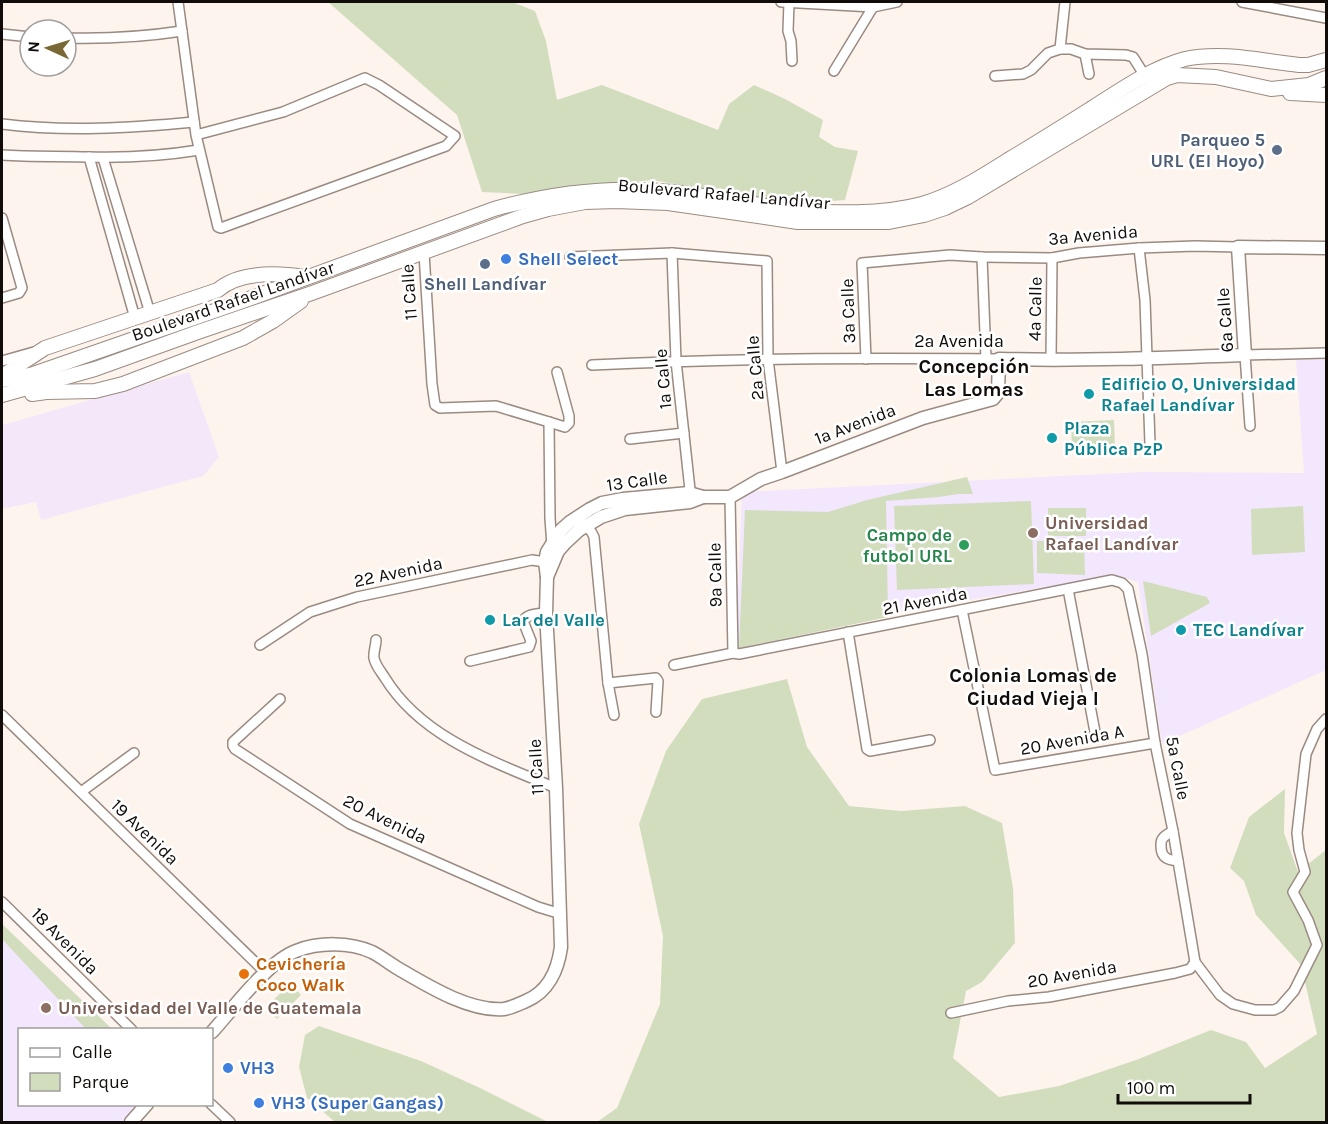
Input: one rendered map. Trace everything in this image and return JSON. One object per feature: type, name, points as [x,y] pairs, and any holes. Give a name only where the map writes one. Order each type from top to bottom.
[{"type":"main road","name":"Boulevard Rafael Landívar","points":[[2,378],[30,375],[522,201],[567,193],[646,190],[809,212],[888,210],[924,203],[977,179],[1145,76],[1169,64],[1208,56],[1241,57],[1299,65],[1326,60]]},
{"type":"main road","name":"Boulevard Rafael Landívar","points":[[2,395],[95,369],[548,209],[585,202],[616,201],[668,203],[798,222],[898,221],[945,208],[968,197],[1167,78],[1177,75],[1216,77],[1270,89],[1309,85],[1326,78]]},
{"type":"main road","points":[[1270,89],[1288,93],[1326,95]]},
{"type":"main road","points":[[218,290],[233,281],[266,274],[307,277]]},
{"type":"main road","points":[[2,378],[45,348],[218,290],[234,292],[243,301],[250,323],[243,339]]},
{"type":"main road","points":[[2,402],[46,392],[90,392],[123,384],[243,339],[312,293]]},
{"type":"street","points":[[178,2],[196,135],[218,227],[222,228],[446,146],[455,136],[365,78],[283,112],[196,135]]},
{"type":"street","points":[[781,2],[873,7],[894,2]]},
{"type":"street","points":[[789,2],[788,31],[792,61]]},
{"type":"street","points":[[1060,49],[1065,2]]},
{"type":"street","points":[[1242,2],[1326,18]]},
{"type":"street","points":[[834,71],[873,7]]},
{"type":"street","points":[[78,38],[145,36],[182,31]]},
{"type":"street","points":[[2,34],[18,36]]},
{"type":"street","points":[[995,76],[1023,74],[1031,70],[1048,53],[1060,49],[1071,49],[1085,54],[1133,57],[1145,76]]},
{"type":"street","points":[[1085,54],[1089,74]]},
{"type":"street","points":[[2,124],[101,129],[194,122]]},
{"type":"street","points":[[2,155],[103,158],[166,155],[199,150]]},
{"type":"street","points":[[89,157],[135,318]]},
{"type":"street","points":[[103,158],[150,313]]},
{"type":"street","points":[[2,218],[22,288],[19,293],[2,298]]},
{"type":"street","points":[[110,230],[123,225]]},
{"type":"street","name":"3a Avenida","points":[[862,262],[950,255],[1052,258],[1079,253],[1195,246],[1326,248]]},
{"type":"street","name":"6a Calle","points":[[1238,247],[1250,426]]},
{"type":"street","points":[[1139,248],[1145,300],[1150,444]]},
{"type":"street","name":"11 Calle","points":[[424,253],[435,405],[440,408],[496,406],[549,422]]},
{"type":"street","points":[[570,257],[672,253]]},
{"type":"street","name":"2a Calle","points":[[672,253],[766,261],[768,359],[782,472]]},
{"type":"street","name":"1a Calle","points":[[672,253],[676,361],[684,434],[695,497]]},
{"type":"street","points":[[982,257],[986,359]]},
{"type":"street","name":"4a Calle","points":[[1051,360],[1052,258]]},
{"type":"street","name":"3a Calle","points":[[862,262],[866,359]]},
{"type":"street","points":[[122,274],[137,269]]},
{"type":"street","points":[[2,361],[45,348]]},
{"type":"street","name":"2a Avenida","points":[[592,365],[768,359],[1051,360],[1326,353]]},
{"type":"street","name":"1a Avenida","points":[[730,496],[761,479],[923,418],[993,399],[998,393],[999,359]]},
{"type":"street","points":[[552,544],[549,422],[565,427],[569,423],[557,372]]},
{"type":"street","points":[[630,438],[684,434]]},
{"type":"street","name":"13 Calle","points":[[549,561],[547,552],[561,530],[602,503],[623,499],[730,496]]},
{"type":"street","name":"9a Calle","points":[[730,496],[734,653]]},
{"type":"street","name":"13 Calle","points":[[549,561],[586,525],[601,517],[625,508],[695,497]]},
{"type":"street","points":[[570,522],[580,522],[586,525],[594,537],[608,683],[614,715]]},
{"type":"street","name":"22 Avenida","points":[[261,645],[310,612],[357,597],[532,560],[549,561]]},
{"type":"street","name":"11 Calle","points":[[213,1031],[265,972],[278,962],[297,950],[334,944],[372,952],[436,989],[469,1004],[489,1009],[507,1009],[533,998],[548,984],[556,969],[561,947],[556,788],[546,613],[549,561]]},
{"type":"street","name":"21 Avenida","points":[[674,665],[1112,580],[1122,583]]},
{"type":"street","name":"5a Calle","points":[[1122,583],[1128,589],[1142,654],[1155,743],[1173,831],[1195,962]]},
{"type":"street","points":[[1068,589],[1095,732]]},
{"type":"street","name":"20 Avenida A","points":[[962,610],[995,770],[1155,743]]},
{"type":"street","points":[[470,661],[529,646],[531,641],[524,621],[528,616],[546,613]]},
{"type":"street","points":[[848,632],[867,749],[870,751],[930,740]]},
{"type":"street","points":[[376,640],[374,660],[392,688],[410,709],[462,747],[556,788]]},
{"type":"street","points":[[608,683],[656,678],[658,681],[656,712]]},
{"type":"street","name":"20 Avenida","points":[[279,699],[233,742],[235,749],[350,824],[538,907],[561,914]]},
{"type":"street","name":"19 Avenida","points":[[2,716],[265,972]]},
{"type":"street","points":[[1195,962],[1220,995],[1233,1004],[1255,1010],[1274,1010],[1280,1007],[1294,991],[1317,945],[1308,920],[1293,892],[1305,872],[1297,833],[1306,754],[1317,729],[1326,719]]},
{"type":"street","points":[[81,792],[134,753]]},
{"type":"street","points":[[1173,831],[1164,837],[1162,853],[1168,860],[1178,861]]},
{"type":"street","name":"18 Avenida","points":[[2,902],[131,1028]]},
{"type":"street","name":"20 Avenida","points":[[951,1013],[1175,973],[1190,969],[1195,962]]},
{"type":"street","points":[[131,1122],[145,1106]]},
{"type":"street","points":[[213,1106],[230,1122]]},
{"type":"shaded area","name":"Universidad Rafael Landívar","points":[[1326,359],[1326,670],[1162,744],[1138,582],[1116,575],[834,623],[736,643],[742,492],[1144,472],[1304,473],[1296,360]]},
{"type":"shaded area","points":[[189,372],[219,457],[203,476],[41,520],[36,502],[2,509],[2,425]]},
{"type":"shaded area","name":"Universidad del Valle de Guatemala","points":[[2,924],[111,1028],[18,1028],[18,1106],[139,1106],[124,1122],[2,1122]]},
{"type":"green space","points":[[328,2],[512,2],[535,11],[546,41],[557,100],[602,85],[718,130],[729,104],[754,85],[823,120],[819,137],[835,147],[858,151],[845,200],[806,203],[748,197],[652,180],[523,194],[482,192],[457,115]]},
{"type":"green space","points":[[1114,420],[1115,448],[1072,450],[1071,422]]},
{"type":"green space","points":[[967,477],[973,494],[886,501],[888,617],[739,648],[745,510],[828,512],[867,500]]},
{"type":"green space","name":"Campo de futbol URL","points":[[1031,501],[1034,584],[897,590],[894,506]]},
{"type":"green space","points":[[1303,506],[1305,552],[1252,555],[1251,509]]},
{"type":"green space","points":[[1048,508],[1086,508],[1086,536],[1048,536]]},
{"type":"green space","points":[[1084,540],[1085,575],[1037,573],[1037,541]]},
{"type":"green space","points":[[1143,581],[1207,597],[1210,603],[1151,636]]},
{"type":"green space","points":[[787,679],[807,747],[849,806],[901,811],[965,806],[1002,823],[1013,888],[1015,943],[982,982],[966,991],[953,1058],[999,1097],[1059,1086],[1136,1060],[1211,1030],[1246,1042],[1265,1068],[1317,1034],[1301,965],[1256,915],[1244,881],[1230,868],[1249,817],[1285,789],[1284,833],[1298,872],[1326,850],[1326,1122],[597,1122],[617,1108],[660,1004],[663,936],[639,824],[666,751],[702,699]]},
{"type":"green space","points":[[2,924],[111,1028],[85,1028],[2,939]]},
{"type":"green space","points":[[291,983],[301,995],[277,1019],[266,1007]]},
{"type":"green space","points":[[319,1026],[421,1061],[548,1122],[335,1122],[307,1098],[299,1067],[305,1035]]},
{"type":"place","name":"Parqueo 5 URL (El Hoyo)","points":[[1277,150]]},
{"type":"place","name":"Shell Select","points":[[506,259]]},
{"type":"place","name":"Shell Landívar","points":[[485,264]]},
{"type":"place","name":"Edificio O, Universidad Rafael Landívar","points":[[1089,394]]},
{"type":"place","name":"Plaza Pública PzP","points":[[1052,438]]},
{"type":"place","name":"Universidad Rafael Landívar","points":[[1033,533]]},
{"type":"place","name":"Campo de futbol URL","points":[[964,545]]},
{"type":"place","name":"Lar del Valle","points":[[490,620]]},
{"type":"place","name":"TEC Landívar","points":[[1181,630]]},
{"type":"place","name":"Cevichería Coco Walk","points":[[244,974]]},
{"type":"place","name":"Universidad del Valle de Guatemala","points":[[46,1008]]},
{"type":"place","name":"VH3","points":[[228,1068]]},
{"type":"place","name":"VH3 (Super Gangas)","points":[[259,1103]]},
{"type":"district","name":"Concepción Las Lomas","points":[[974,378]]},
{"type":"district","name":"Colonia Lomas de Ciudad Vieja I","points":[[1033,686]]}]
